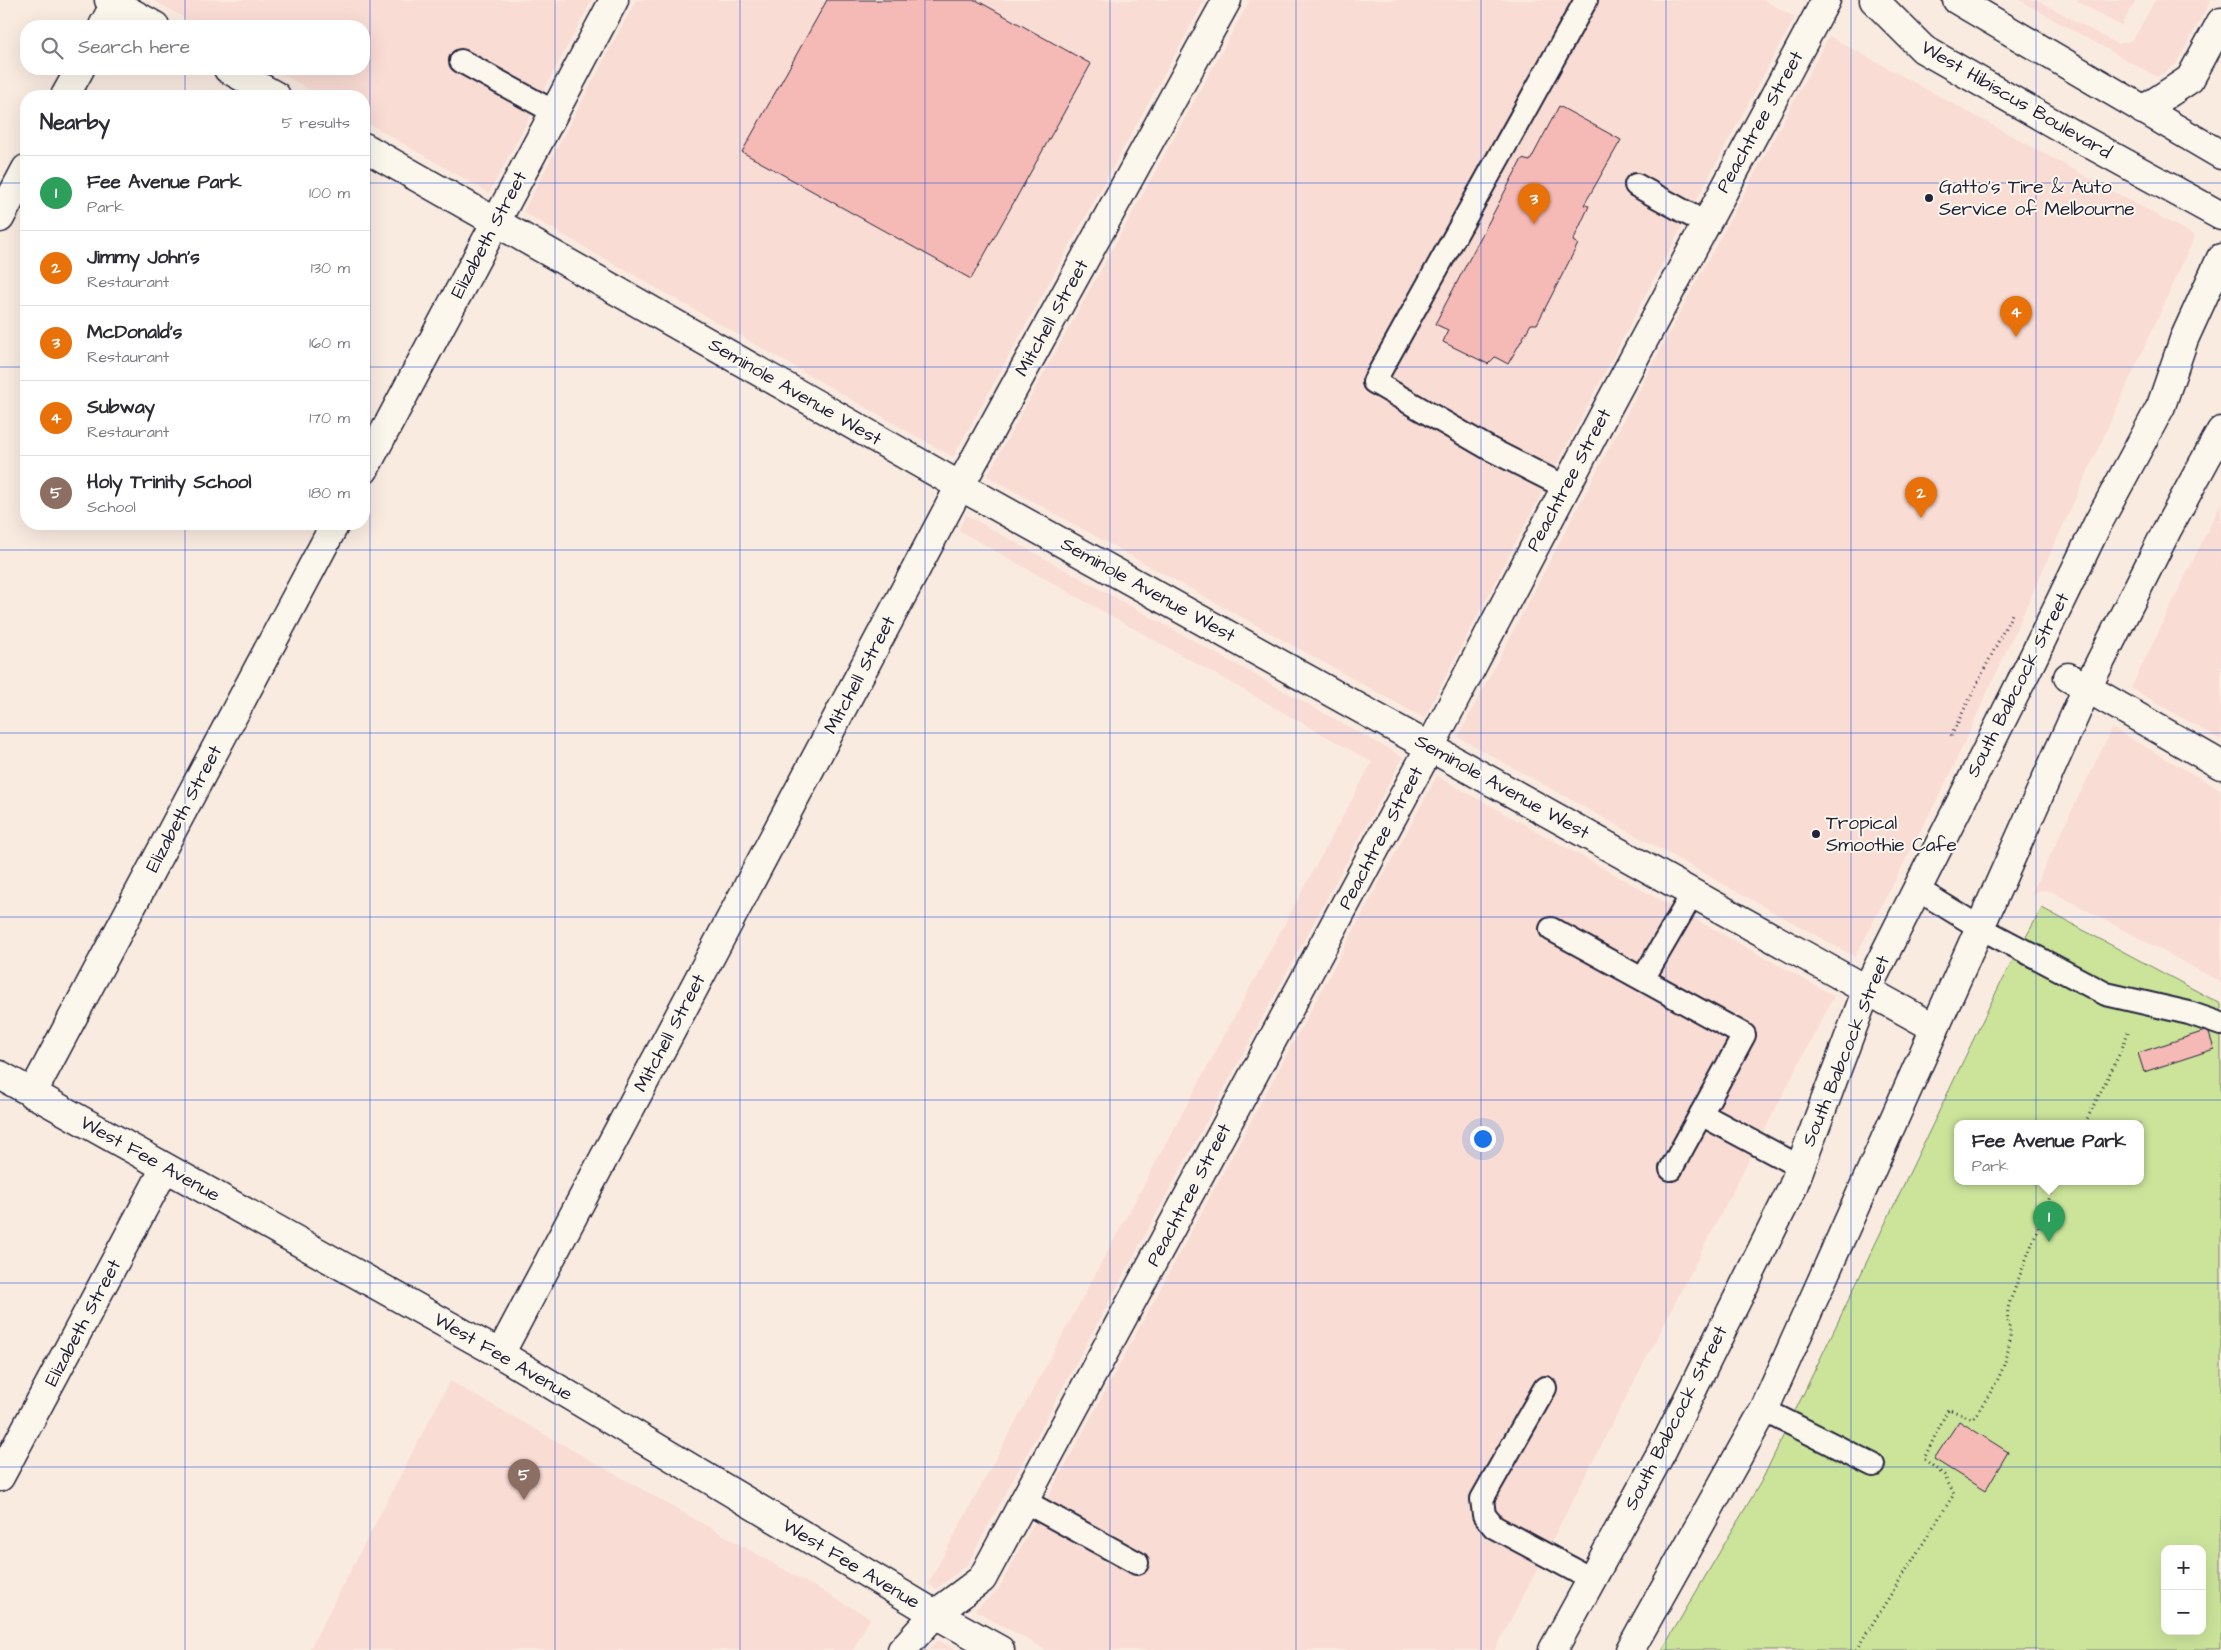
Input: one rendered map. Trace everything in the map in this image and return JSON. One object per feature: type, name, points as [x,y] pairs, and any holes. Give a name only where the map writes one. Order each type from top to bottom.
[{"type":"street","name":"Elizabeth Street","points":[[370,459],[614,0]]},
{"type":"street","name":"Mitchell Street","points":[[500,1354],[960,486],[1227,0]]},
{"type":"street","name":"Peachtree Street","points":[[902,1650],[935,1614],[982,1579],[1430,747],[1565,487],[1826,0]]},
{"type":"street","name":"West Hibiscus Boulevard","points":[[1874,0],[1923,49],[2221,216]]},
{"type":"street","points":[[1957,0],[2221,155]]},
{"type":"street","points":[[111,7],[140,20]]},
{"type":"street","points":[[2144,110],[2190,79],[2221,22]]},
{"type":"street","points":[[68,90],[77,75]]},
{"type":"street","points":[[239,75],[265,90]]},
{"type":"street","name":"Seminole Avenue West","points":[[370,150],[960,486],[1936,1028]]},
{"type":"street","points":[[0,218],[20,180]]},
{"type":"street","name":"South Babcock Street","points":[[1553,1650],[1661,1453],[1792,1189],[1867,989],[2033,658],[2097,525],[2161,406],[2184,339],[2221,258]]},
{"type":"street","points":[[1630,1650],[1764,1410],[1936,1028],[2078,683],[2168,528],[2221,431]]},
{"type":"street","name":"Elizabeth Street","points":[[32,1094],[332,530]]},
{"type":"street","points":[[2078,683],[2221,765]]},
{"type":"street","name":"West Fee Avenue","points":[[0,1075],[500,1354],[935,1614],[1000,1650]]},
{"type":"street","name":"Elizabeth Street","points":[[0,1477],[165,1168]]},
{"type":"lane","points":[[1565,487],[1490,449],[1374,382],[1586,0]]},
{"type":"lane","points":[[461,61],[554,112]]},
{"type":"lane","points":[[1636,185],[1705,223]]},
{"type":"lane","points":[[1917,888],[1979,927],[2106,994],[2189,1013],[2221,1024]]},
{"type":"lane","points":[[1643,979],[1693,893]]},
{"type":"lane","points":[[1550,929],[1744,1035],[1670,1169]]},
{"type":"lane","points":[[1701,1114],[1800,1167]]},
{"type":"lane","points":[[1544,1388],[1482,1499],[1484,1515],[1494,1527],[1591,1579]]},
{"type":"lane","points":[[1764,1410],[1873,1465]]},
{"type":"lane","points":[[1024,1501],[1137,1563]]},
{"type":"path","points":[[1951,736],[2012,614]]},
{"type":"path","points":[[2086,1120],[2127,1038],[2129,1024]]},
{"type":"path","points":[[1856,1650],[1954,1494],[1944,1475],[1924,1459],[1948,1409],[1973,1419],[2006,1365],[2010,1336],[2006,1317],[2009,1304],[2054,1185]]},
{"type":"shaded area","points":[[153,0],[592,0],[489,193],[370,124],[370,90],[310,90],[284,75],[370,75],[370,20],[188,20]]},
{"type":"shaded area","points":[[636,0],[1205,0],[953,457],[523,212]]},
{"type":"shaded area","points":[[1250,0],[1764,0],[1795,17],[1646,294],[1424,718],[987,476]]},
{"type":"shaded area","points":[[2019,0],[2037,0],[2117,44],[2128,42],[2136,35],[2155,0],[2211,0],[2176,64],[2157,77]]},
{"type":"shaded area","points":[[2075,0],[2136,0],[2121,26]]},
{"type":"shaded area","points":[[1829,36],[2195,236],[1950,774],[1855,957],[1458,737],[1680,312]]},
{"type":"shaded area","points":[[2221,503],[2221,740],[2131,688]]},
{"type":"shaded area","points":[[966,515],[1403,757],[967,1565],[936,1589],[928,1584],[1372,762],[958,530]]},
{"type":"shaded area","points":[[2112,728],[2221,790],[2221,982],[2051,891],[2040,890],[2031,895]]},
{"type":"shaded area","points":[[1437,776],[1834,996],[1495,1650],[1046,1650],[974,1610],[999,1588]]},
{"type":"shaded area","points":[[450,1381],[870,1618],[853,1650],[309,1650]]},
{"type":"shaded area","points":[[938,1640],[956,1650],[929,1650]]},
{"type":"green space","points":[[2042,908],[2221,1004],[2221,1650],[1662,1650],[1762,1480],[2002,980]]},
{"type":"building","points":[[827,0],[976,0],[1091,64],[971,279],[742,152]]},
{"type":"building","points":[[1559,106],[1621,140],[1584,205],[1589,206],[1573,241],[1578,244],[1537,324],[1531,324],[1508,364],[1495,357],[1488,364],[1443,342],[1448,330],[1435,324],[1522,159],[1530,161]]},
{"type":"building","points":[[2208,1030],[2214,1049],[2144,1072],[2138,1053]]},
{"type":"building","points":[[1959,1421],[2008,1452],[1985,1491],[1934,1459]]},
{"type":"place","name":"Gatto's Tire & Auto Service of Melbourne","points":[[1929,198]]},
{"type":"place","name":"McDonald's","points":[[1534,224]]},
{"type":"place","name":"Subway","points":[[2016,337]]},
{"type":"place","name":"Jimmy John's","points":[[1921,518]]},
{"type":"place","name":"Tropical Smoothie Cafe","points":[[1816,834]]},
{"type":"place","name":"Fee Avenue Park","points":[[2049,1242]]},
{"type":"place","name":"Holy Trinity School","points":[[524,1500]]}]
